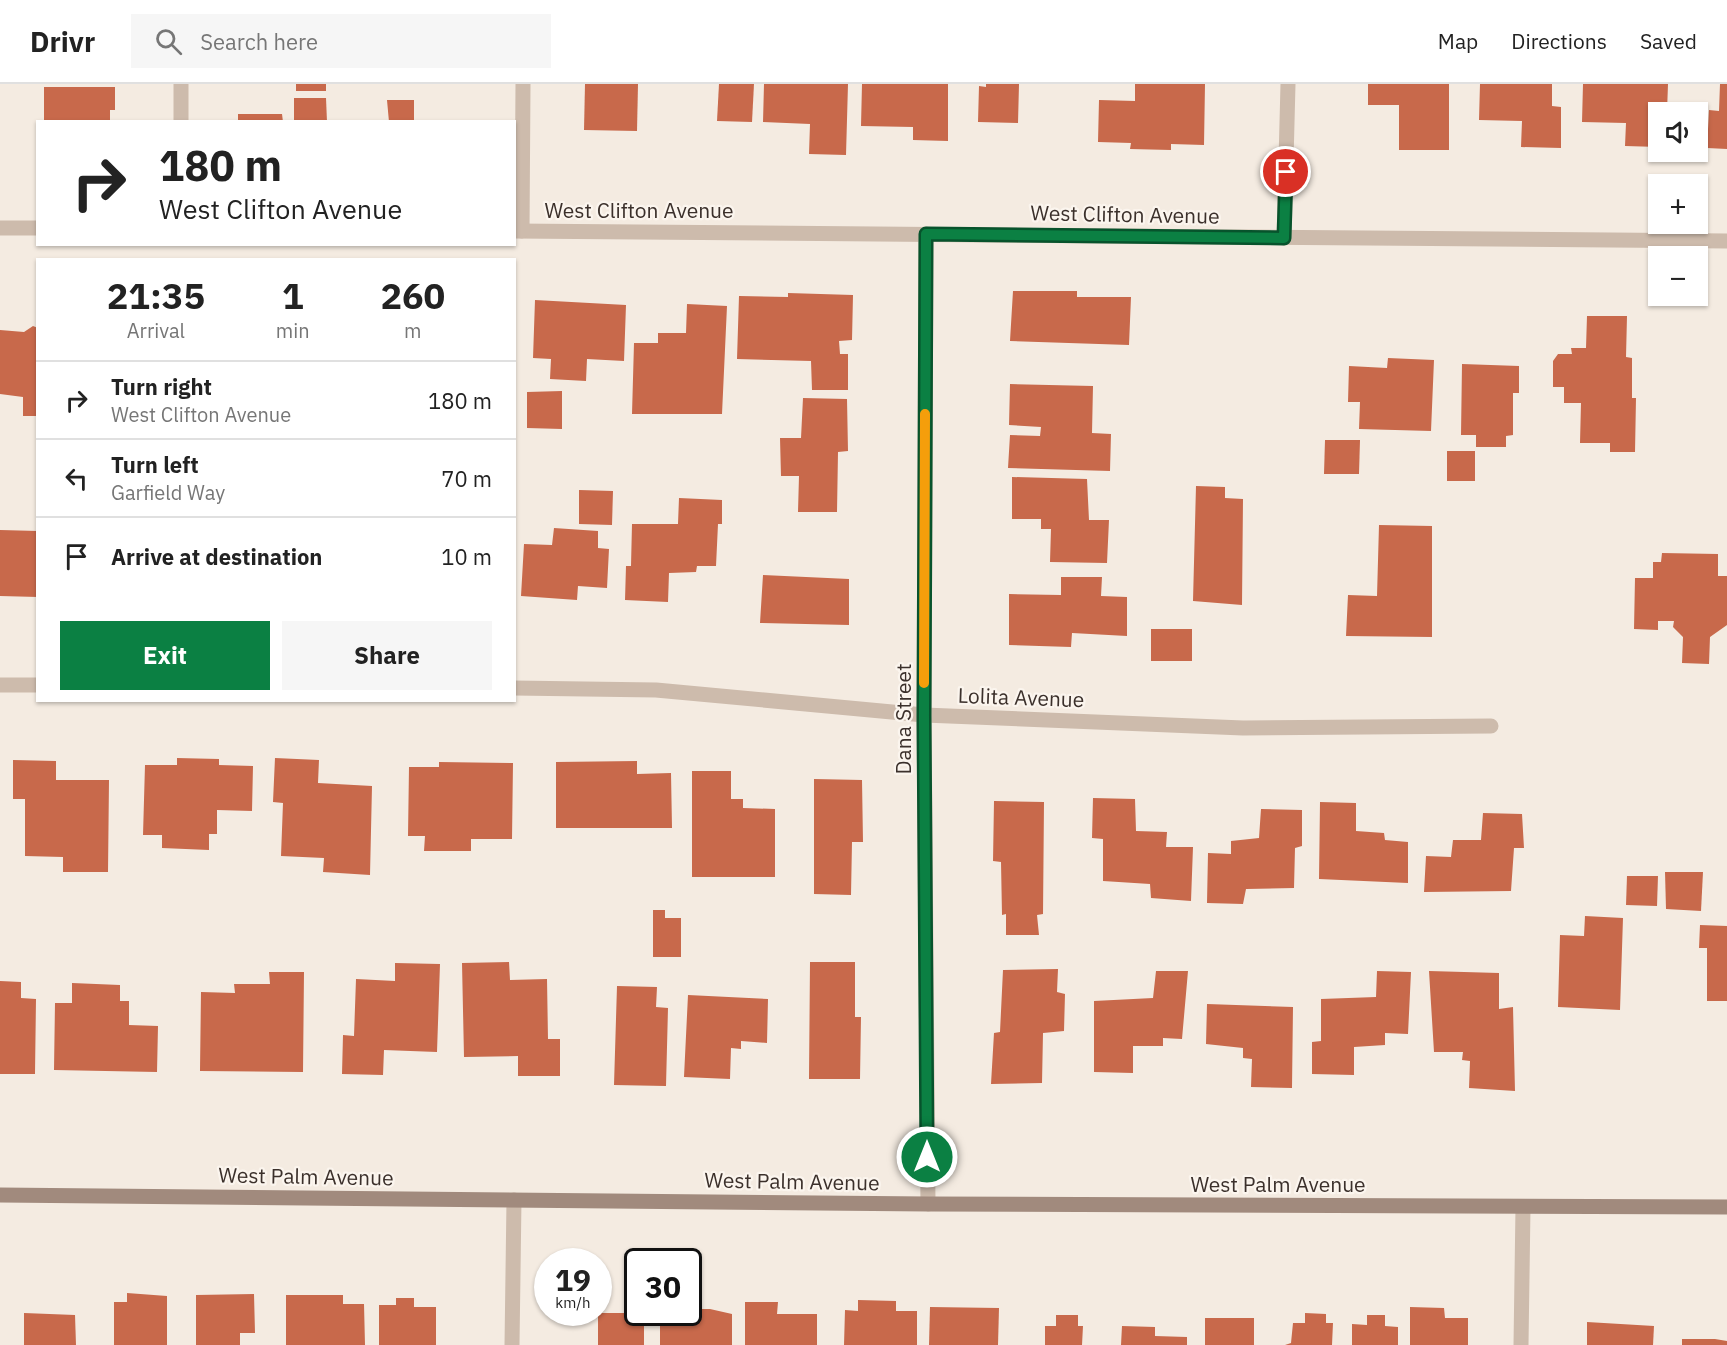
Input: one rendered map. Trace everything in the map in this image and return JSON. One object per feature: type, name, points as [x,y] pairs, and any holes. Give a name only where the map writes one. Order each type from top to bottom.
[{"type":"street","points":[[181,84],[181,120]]},
{"type":"street","points":[[518,231],[523,84]]},
{"type":"street","points":[[1284,238],[1288,84]]},
{"type":"street","points":[[0,228],[36,228]]},
{"type":"street","name":"West Clifton Avenue","points":[[518,231],[1727,241]]},
{"type":"street","name":"Dana Street","points":[[926,234],[924,716],[928,1204]]},
{"type":"street","points":[[0,685],[36,685]]},
{"type":"street","name":"Lolita Avenue","points":[[516,688],[656,690],[924,716],[1243,728],[1491,726]]},
{"type":"street","name":"West Palm Avenue","points":[[0,1195],[928,1204],[1727,1207]]},
{"type":"street","points":[[512,1345],[514,1200]]},
{"type":"street","points":[[1521,1345],[1523,1207]]},
{"type":"building","points":[[296,84],[326,84],[326,91],[296,91]]},
{"type":"building","points":[[585,84],[638,84],[637,131],[584,130]]},
{"type":"building","points":[[719,84],[754,84],[752,122],[717,121]]},
{"type":"building","points":[[764,84],[848,84],[846,155],[809,154],[810,124],[763,122]]},
{"type":"building","points":[[862,84],[948,84],[948,141],[913,140],[913,127],[861,126]]},
{"type":"building","points":[[986,84],[1019,84],[1018,123],[978,122],[979,86],[986,87]]},
{"type":"building","points":[[1135,84],[1205,84],[1204,145],[1171,144],[1171,150],[1130,149],[1131,143],[1098,142],[1099,100],[1135,101]]},
{"type":"building","points":[[1368,84],[1449,84],[1449,150],[1399,150],[1399,105],[1368,105]]},
{"type":"building","points":[[1480,84],[1552,84],[1552,106],[1561,107],[1561,148],[1521,147],[1522,121],[1479,120]]},
{"type":"building","points":[[1583,84],[1668,84],[1667,102],[1648,102],[1648,147],[1625,146],[1626,123],[1582,122]]},
{"type":"building","points":[[1720,84],[1727,84],[1727,149],[1708,148],[1709,110],[1719,111]]},
{"type":"building","points":[[44,87],[115,87],[115,110],[110,110],[110,120],[44,120]]},
{"type":"building","points":[[294,98],[326,98],[327,120],[294,120]]},
{"type":"building","points":[[387,100],[414,100],[414,120],[389,120]]},
{"type":"building","points":[[238,114],[282,114],[283,120],[238,120]]},
{"type":"building","points":[[1013,291],[1077,291],[1077,297],[1131,297],[1129,345],[1010,341]]},
{"type":"building","points":[[788,293],[853,295],[852,340],[839,341],[840,354],[848,354],[848,390],[812,390],[811,361],[737,359],[739,296],[788,297]]},
{"type":"building","points":[[535,300],[626,305],[624,361],[587,359],[586,381],[550,379],[551,359],[533,358]]},
{"type":"building","points":[[687,304],[727,306],[722,414],[632,414],[634,343],[658,343],[658,333],[686,333]]},
{"type":"building","points":[[1587,316],[1627,316],[1626,357],[1632,358],[1632,398],[1636,398],[1635,452],[1610,452],[1610,443],[1580,443],[1581,403],[1564,403],[1564,387],[1553,387],[1553,361],[1558,354],[1572,354],[1571,348],[1586,348]]},
{"type":"building","points":[[33,326],[36,327],[36,416],[23,416],[23,397],[0,394],[0,330],[24,332]]},
{"type":"building","points":[[1388,358],[1434,360],[1431,431],[1359,429],[1360,402],[1348,402],[1349,366],[1387,368]]},
{"type":"building","points":[[1462,364],[1519,366],[1519,393],[1513,393],[1513,435],[1506,436],[1506,447],[1476,447],[1476,435],[1461,435]]},
{"type":"building","points":[[1010,384],[1093,386],[1092,433],[1111,434],[1110,471],[1008,468],[1010,435],[1040,436],[1041,427],[1009,425]]},
{"type":"building","points":[[562,391],[562,429],[527,428],[527,392]]},
{"type":"building","points":[[803,398],[847,399],[848,451],[838,452],[837,512],[798,512],[799,476],[781,476],[780,438],[801,438]]},
{"type":"building","points":[[1325,440],[1360,440],[1359,474],[1324,474]]},
{"type":"building","points":[[1447,451],[1475,451],[1475,481],[1447,481]]},
{"type":"building","points":[[1012,477],[1087,479],[1089,520],[1109,520],[1107,563],[1050,562],[1051,529],[1041,529],[1041,519],[1012,519]]},
{"type":"building","points":[[1196,486],[1225,487],[1225,498],[1243,499],[1242,605],[1193,601]]},
{"type":"building","points":[[579,490],[613,491],[612,525],[579,524]]},
{"type":"building","points":[[679,498],[722,500],[722,524],[718,524],[716,566],[697,566],[696,572],[669,573],[668,602],[625,600],[626,566],[631,566],[632,524],[678,524]]},
{"type":"building","points":[[1379,525],[1432,526],[1432,637],[1346,636],[1348,595],[1377,596]]},
{"type":"building","points":[[554,528],[598,531],[598,548],[609,549],[607,588],[578,586],[577,600],[521,596],[524,544],[552,545]]},
{"type":"building","points":[[0,530],[36,531],[36,597],[0,596]]},
{"type":"building","points":[[1662,553],[1718,554],[1718,576],[1727,576],[1727,625],[1710,637],[1709,664],[1682,663],[1683,637],[1673,627],[1674,621],[1658,621],[1658,630],[1634,629],[1635,578],[1653,578],[1653,562],[1661,562]]},
{"type":"building","points":[[763,575],[849,579],[849,625],[760,623]]},
{"type":"building","points":[[1061,577],[1102,577],[1101,596],[1127,597],[1127,636],[1072,633],[1071,647],[1009,645],[1009,594],[1061,595]]},
{"type":"building","points":[[1151,629],[1192,629],[1192,661],[1151,661]]},
{"type":"building","points":[[177,758],[219,759],[219,765],[253,766],[252,811],[217,810],[217,834],[209,834],[209,850],[162,848],[162,835],[143,835],[145,765],[177,765]]},
{"type":"building","points":[[275,758],[319,760],[318,783],[372,786],[370,875],[323,872],[324,858],[281,856],[283,803],[273,802]]},
{"type":"building","points":[[13,760],[56,761],[56,780],[109,780],[108,872],[63,872],[63,857],[25,856],[25,799],[13,799]]},
{"type":"building","points":[[637,761],[637,774],[671,773],[672,828],[556,828],[556,762]]},
{"type":"building","points":[[439,762],[513,763],[512,839],[471,839],[471,851],[424,851],[425,836],[408,836],[409,767],[439,767]]},
{"type":"building","points":[[692,771],[731,771],[731,799],[743,799],[743,808],[775,809],[775,877],[692,877]]},
{"type":"building","points":[[814,779],[862,780],[863,842],[852,842],[851,895],[814,894]]},
{"type":"building","points":[[1093,798],[1135,799],[1136,831],[1167,832],[1166,847],[1193,847],[1191,901],[1151,898],[1150,884],[1103,881],[1103,839],[1092,838]]},
{"type":"building","points":[[994,801],[1044,802],[1043,914],[1037,915],[1039,935],[1006,935],[1006,914],[1002,915],[1001,862],[993,861]]},
{"type":"building","points":[[1320,802],[1356,803],[1356,831],[1384,833],[1385,840],[1408,842],[1408,883],[1319,879]]},
{"type":"building","points":[[1261,809],[1302,810],[1302,846],[1295,848],[1294,888],[1246,889],[1243,904],[1207,903],[1208,853],[1231,854],[1231,841],[1259,838]]},
{"type":"building","points":[[1483,813],[1522,814],[1524,848],[1514,848],[1511,891],[1424,892],[1426,856],[1451,857],[1453,840],[1481,840]]},
{"type":"building","points":[[1665,872],[1703,872],[1701,911],[1666,909]]},
{"type":"building","points":[[1627,876],[1658,876],[1657,906],[1626,905]]},
{"type":"building","points":[[653,910],[665,910],[665,918],[681,918],[681,957],[653,957]]},
{"type":"building","points":[[1585,916],[1623,918],[1620,1010],[1558,1007],[1560,935],[1584,936]]},
{"type":"building","points":[[1700,925],[1727,926],[1727,1001],[1707,1001],[1707,948],[1699,948]]},
{"type":"building","points":[[509,962],[510,980],[547,979],[548,1039],[560,1039],[560,1076],[518,1076],[518,1056],[464,1057],[462,963]]},
{"type":"building","points":[[810,962],[855,962],[855,1017],[861,1017],[860,1079],[809,1079]]},
{"type":"building","points":[[395,963],[440,964],[437,1052],[384,1050],[383,1075],[342,1074],[343,1035],[354,1036],[356,979],[395,981]]},
{"type":"building","points":[[1058,969],[1057,992],[1065,994],[1064,1031],[1043,1033],[1042,1083],[991,1084],[994,1033],[1000,1032],[1003,970]]},
{"type":"building","points":[[1156,971],[1188,971],[1182,1039],[1163,1038],[1163,1046],[1133,1046],[1133,1073],[1094,1072],[1094,1001],[1153,998]]},
{"type":"building","points":[[1377,971],[1411,972],[1408,1034],[1385,1033],[1385,1045],[1354,1047],[1354,1075],[1312,1074],[1312,1042],[1321,1041],[1321,999],[1376,997]]},
{"type":"building","points":[[1429,971],[1499,973],[1499,1009],[1513,1007],[1515,1091],[1469,1088],[1470,1061],[1462,1060],[1463,1052],[1434,1052]]},
{"type":"building","points":[[269,972],[304,972],[303,1072],[200,1071],[201,992],[235,993],[234,984],[270,984]]},
{"type":"building","points":[[0,981],[21,982],[21,998],[36,999],[35,1074],[0,1074]]},
{"type":"building","points":[[72,983],[120,985],[120,1001],[129,1001],[129,1025],[158,1026],[157,1072],[54,1070],[55,1003],[72,1003]]},
{"type":"building","points":[[617,986],[657,987],[656,1007],[668,1008],[666,1086],[614,1085]]},
{"type":"building","points":[[688,995],[768,999],[767,1043],[741,1041],[741,1049],[731,1048],[730,1079],[684,1077]]},
{"type":"building","points":[[1207,1004],[1293,1007],[1292,1088],[1251,1087],[1252,1059],[1243,1058],[1243,1048],[1206,1044]]},
{"type":"building","points":[[127,1293],[167,1296],[167,1345],[114,1345],[114,1302],[127,1302]]},
{"type":"building","points":[[254,1294],[255,1333],[240,1333],[240,1345],[196,1345],[196,1295]]},
{"type":"building","points":[[286,1295],[343,1295],[343,1304],[364,1304],[365,1345],[286,1345]]},
{"type":"building","points":[[396,1298],[414,1298],[414,1307],[436,1307],[436,1345],[379,1345],[379,1305],[396,1305]]},
{"type":"building","points":[[858,1300],[896,1301],[896,1311],[917,1311],[917,1345],[844,1345],[845,1310],[858,1311]]},
{"type":"building","points":[[745,1302],[778,1302],[777,1314],[817,1314],[817,1345],[745,1345]]},
{"type":"building","points":[[930,1307],[999,1308],[998,1345],[929,1345]]},
{"type":"building","points":[[1410,1307],[1444,1308],[1445,1318],[1468,1318],[1468,1345],[1410,1345]]},
{"type":"building","points":[[702,1309],[732,1314],[732,1345],[660,1345],[660,1326],[702,1326]]},
{"type":"building","points":[[24,1313],[75,1315],[76,1345],[24,1345]]},
{"type":"building","points":[[612,1313],[624,1313],[624,1326],[644,1326],[644,1345],[598,1345],[598,1326],[612,1326]]},
{"type":"building","points":[[1305,1313],[1326,1314],[1326,1323],[1333,1323],[1332,1345],[1285,1345],[1291,1343],[1293,1323],[1305,1323]]},
{"type":"building","points":[[1056,1315],[1078,1315],[1078,1326],[1083,1326],[1082,1345],[1045,1345],[1045,1326],[1056,1326]]},
{"type":"building","points":[[1367,1315],[1385,1315],[1385,1326],[1398,1327],[1398,1345],[1352,1345],[1352,1324],[1367,1325]]},
{"type":"building","points":[[1205,1318],[1254,1318],[1254,1345],[1205,1345]]},
{"type":"building","points":[[1587,1322],[1654,1326],[1653,1345],[1587,1345]]},
{"type":"building","points":[[1122,1326],[1155,1327],[1155,1336],[1187,1337],[1187,1345],[1121,1345]]},
{"type":"building","points":[[1682,1339],[1715,1339],[1727,1341],[1727,1345],[1682,1345]]},
{"type":"slow traffic","points":[[924,683],[925,414]]},
{"type":"route","points":[[927,1157],[924,716],[926,234],[1284,238],[1286,172]]}]
